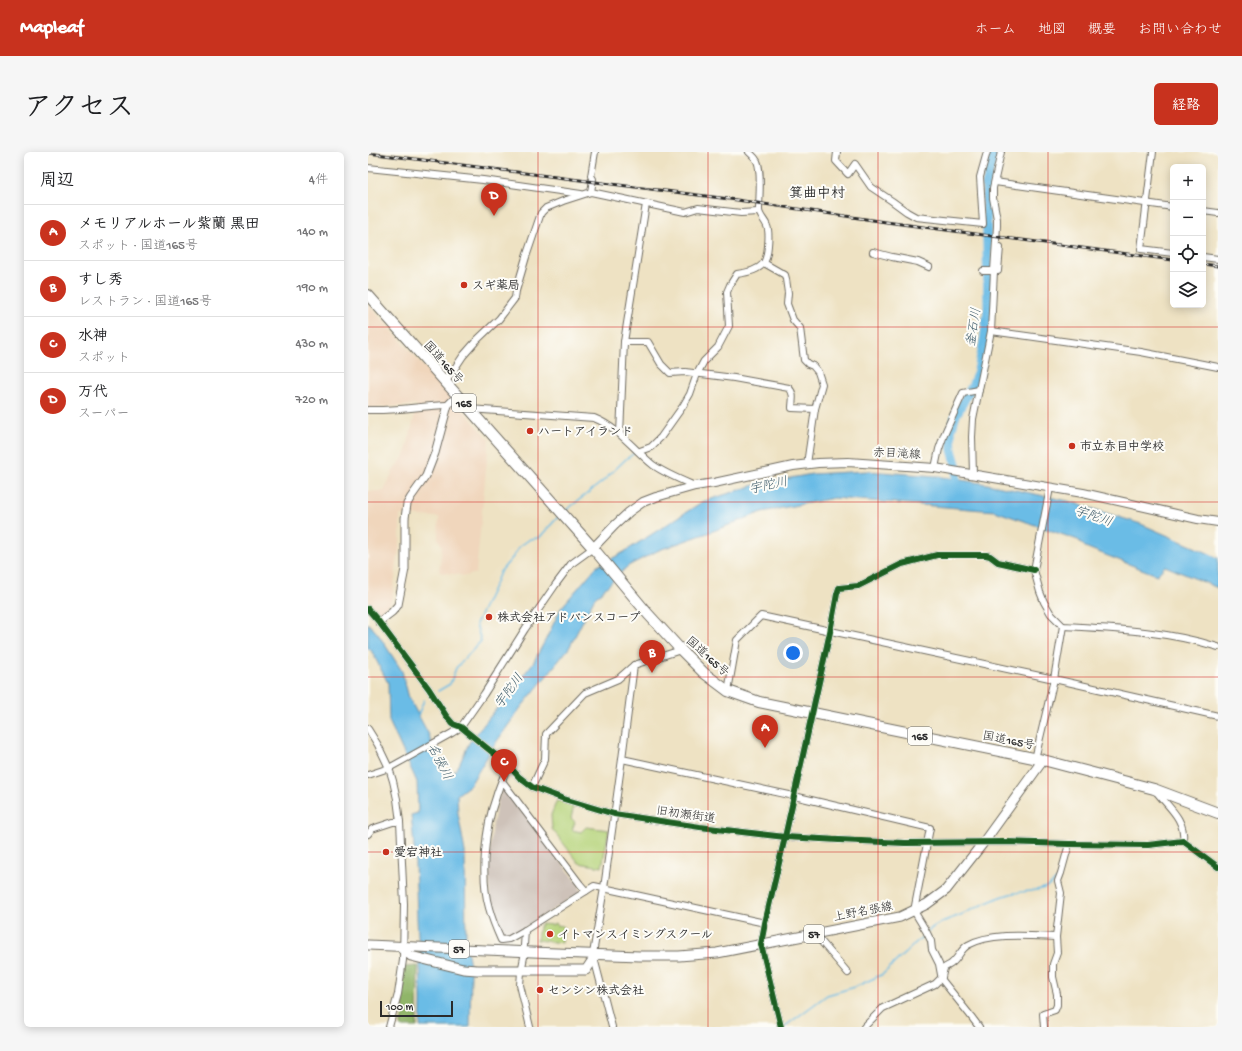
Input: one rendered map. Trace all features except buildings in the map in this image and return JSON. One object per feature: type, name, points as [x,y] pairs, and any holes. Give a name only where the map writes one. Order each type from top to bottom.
[{"type":"highway","name":"国道165号","points":[[368,295],[562,513],[648,614],[704,673],[728,691],[758,702],[812,714],[1039,760],[1154,789],[1218,813]]},
{"type":"main road","name":"赤目滝線","points":[[595,551],[615,525],[642,502],[695,486],[793,466],[848,462],[936,468],[1049,489],[1083,493],[1198,519],[1218,522]]},
{"type":"main road","name":"上野名張線","points":[[404,948],[512,951],[593,956],[680,956],[717,953],[900,917],[927,904],[946,890],[983,843],[1039,760]]},
{"type":"main road","name":"57","points":[[368,945],[404,948],[411,956],[463,969],[478,970],[586,970],[593,956]]},
{"type":"street","points":[[591,192],[593,179],[591,176],[595,152]]},
{"type":"street","points":[[640,451],[651,446],[662,437],[690,394],[704,360],[718,347],[729,326],[727,292],[730,284],[737,274],[758,268],[764,263],[769,241],[769,233],[767,224],[758,212],[760,183],[758,162],[749,152]]},
{"type":"street","points":[[837,152],[836,161],[848,174],[855,164],[871,187],[916,217],[983,224],[980,177],[987,152]]},
{"type":"street","points":[[973,474],[972,437],[976,391],[991,331],[993,271],[998,226],[993,198],[1001,152]]},
{"type":"street","points":[[1153,152],[1141,249],[1170,253]]},
{"type":"street","points":[[368,168],[483,180],[582,194]]},
{"type":"street","points":[[995,182],[1170,206]]},
{"type":"street","points":[[445,383],[463,356],[477,340],[499,320],[515,298],[524,263],[541,212],[546,208],[591,192],[685,212],[698,208],[740,213],[758,212]]},
{"type":"street","points":[[620,434],[624,342],[646,204]]},
{"type":"street","points":[[1206,211],[1218,213]]},
{"type":"street","points":[[984,270],[998,271],[1000,247]]},
{"type":"street","points":[[873,252],[918,262],[929,267]]},
{"type":"street","points":[[1206,257],[1218,259]]},
{"type":"street","points":[[764,263],[779,270],[785,275],[788,293],[787,304],[793,320],[800,328],[804,360],[816,369],[822,384],[815,409],[807,464]]},
{"type":"street","points":[[991,331],[1141,352],[1218,367]]},
{"type":"street","points":[[624,342],[648,342],[661,364],[670,373],[686,372],[734,378],[789,388],[793,395],[792,408],[815,409]]},
{"type":"street","points":[[936,468],[939,449],[944,435],[963,393],[976,391]]},
{"type":"street","points":[[379,622],[392,612],[398,605],[405,568],[405,518],[408,504],[411,497],[426,476],[432,463],[448,405],[457,396]]},
{"type":"street","points":[[368,410],[387,411],[423,406],[448,405]]},
{"type":"street","points":[[469,409],[594,418],[605,423],[620,434],[654,465],[695,486]]},
{"type":"street","points":[[1049,489],[1034,570],[1044,602],[1051,614],[1063,626],[1142,631],[1204,642],[1218,647]]},
{"type":"street","points":[[368,775],[391,767],[463,728],[556,584],[571,564],[595,551]]},
{"type":"street","points":[[781,1027],[761,944],[830,632],[836,594],[839,588],[858,586],[902,564],[938,555],[986,555],[998,562],[1034,570]]},
{"type":"street","name":"旧初瀬街道","points":[[368,609],[429,689],[446,717],[453,724],[463,728],[507,764],[519,777],[532,787],[584,806],[614,814],[700,827],[785,837],[928,843],[1006,842],[1148,845],[1184,841]]},
{"type":"street","points":[[728,691],[737,640],[761,616],[1218,716]]},
{"type":"street","points":[[1039,760],[1063,626]]},
{"type":"street","points":[[532,787],[545,759],[546,734],[585,693],[618,679],[634,665],[681,650]]},
{"type":"street","points":[[612,1027],[593,956],[604,888],[634,665]]},
{"type":"street","points":[[368,729],[391,767],[400,822],[404,896],[404,948],[398,994],[389,1027]]},
{"type":"street","points":[[622,760],[794,796],[930,828],[914,911],[931,941],[932,950],[939,964],[942,980],[978,1027]]},
{"type":"street","points":[[507,764],[492,810],[487,837],[485,868],[485,886],[488,908],[500,940],[509,939],[525,930],[594,886],[765,923]]},
{"type":"street","points":[[502,781],[586,891]]},
{"type":"street","points":[[1154,789],[1177,816],[1184,832],[1184,841],[1218,867]]},
{"type":"street","points":[[369,829],[393,822],[400,822]]},
{"type":"street","points":[[1044,1027],[1043,1014],[1055,1010],[1057,1005],[1057,994],[1052,964],[1057,953],[1056,937],[1061,893],[1058,881],[1069,844]]},
{"type":"street","points":[[524,946],[525,930]]},
{"type":"street","points":[[814,934],[848,973]]},
{"type":"street","points":[[864,1027],[883,1008],[935,984],[942,977],[944,968],[952,963],[962,949],[970,944],[1000,936],[1056,937]]},
{"type":"street","points":[[524,957],[520,985],[530,1027]]},
{"type":"shaded area","points":[[368,304],[489,439],[476,573],[466,576],[439,572],[442,546],[438,539],[439,517],[400,515],[400,543],[392,598],[389,605],[379,615],[368,603],[368,491],[384,491],[393,471],[402,459],[407,448],[417,405],[368,408]]},
{"type":"shaded area","points":[[503,786],[579,885],[581,892],[508,938],[504,935],[490,899],[489,878],[489,857],[493,823]]},
{"type":"green space","points":[[557,800],[574,806],[571,818],[575,822],[572,830],[581,832],[586,827],[609,830],[602,867],[579,863],[552,829],[551,815]]},
{"type":"green space","name":"イトマンスイミングスクール","points":[[554,923],[556,925],[563,926],[562,943],[537,940],[539,927],[541,924],[553,925]]},
{"type":"green space","points":[[418,966],[417,1027],[400,1027],[403,1015],[403,967]]},
{"type":"water","name":"宇陀川","points":[[867,471],[936,476],[987,484],[1068,501],[1141,524],[1218,558],[1218,588],[1165,566],[1157,575],[1085,547],[1078,540],[995,511],[834,498],[762,512],[659,550],[628,566],[594,599],[569,648],[519,710],[495,744],[470,785],[457,795],[458,813],[465,852],[466,943],[471,971],[470,1027],[420,1027],[420,973],[411,815],[418,813],[417,782],[389,721],[388,683],[371,650],[368,649],[368,623],[378,634],[402,671],[409,698],[428,733],[441,767],[448,779],[459,765],[469,743],[533,663],[561,608],[596,567],[624,552],[702,502],[758,484],[812,474]]},
{"type":"waterway","name":"釜石川","points":[[955,492],[957,467],[952,450],[951,432],[955,417],[973,384],[978,370],[984,341],[988,309],[986,185],[994,152]]},
{"type":"waterway","points":[[565,511],[602,482],[626,459],[636,452]]},
{"type":"waterway","points":[[438,691],[450,684],[456,668],[481,641],[476,624],[500,572],[513,557],[519,547],[530,539],[539,538],[559,516]]},
{"type":"waterway","points":[[418,715],[424,700]]},
{"type":"waterway","points":[[928,931],[942,922],[996,899],[1010,894],[1041,889],[1056,880]]},
{"type":"waterway","points":[[784,1027],[827,995],[855,987],[883,974],[925,934]]},
{"type":"railway","points":[[368,153],[737,200],[886,222],[1170,260]]},
{"type":"railway","points":[[1206,264],[1218,266]]},
{"type":"cycle path","points":[[781,1027],[761,944],[839,588],[858,586],[902,564],[937,555],[986,555],[998,562],[1034,570]]},
{"type":"cycle path","points":[[368,609],[429,689],[453,724],[461,727],[508,765],[519,777],[532,787],[564,799],[614,814],[700,827],[785,837],[905,843],[1006,842],[1148,845],[1183,841],[1218,867]]},
{"type":"place","name":"万代","points":[[494,216]]},
{"type":"place","name":"スギ薬局","points":[[464,285]]},
{"type":"place","name":"ハートアイランド","points":[[530,431]]},
{"type":"place","name":"市立赤目中学校","points":[[1072,446]]},
{"type":"place","name":"株式会社アドバンスコープ","points":[[489,617]]},
{"type":"place","name":"すし秀","points":[[652,673]]},
{"type":"place","name":"メモリアルホール紫蘭 黒田","points":[[765,748]]},
{"type":"place","name":"水神","points":[[504,782]]},
{"type":"place","name":"愛宕神社","points":[[386,852]]},
{"type":"place","name":"イトマンスイミングスクール","points":[[550,934]]},
{"type":"place","name":"センシン株式会社","points":[[540,990]]},
{"type":"district","name":"箕曲中村","points":[[817,192]]},
{"type":"water label","name":"名張川","points":[[441,761]]}]
